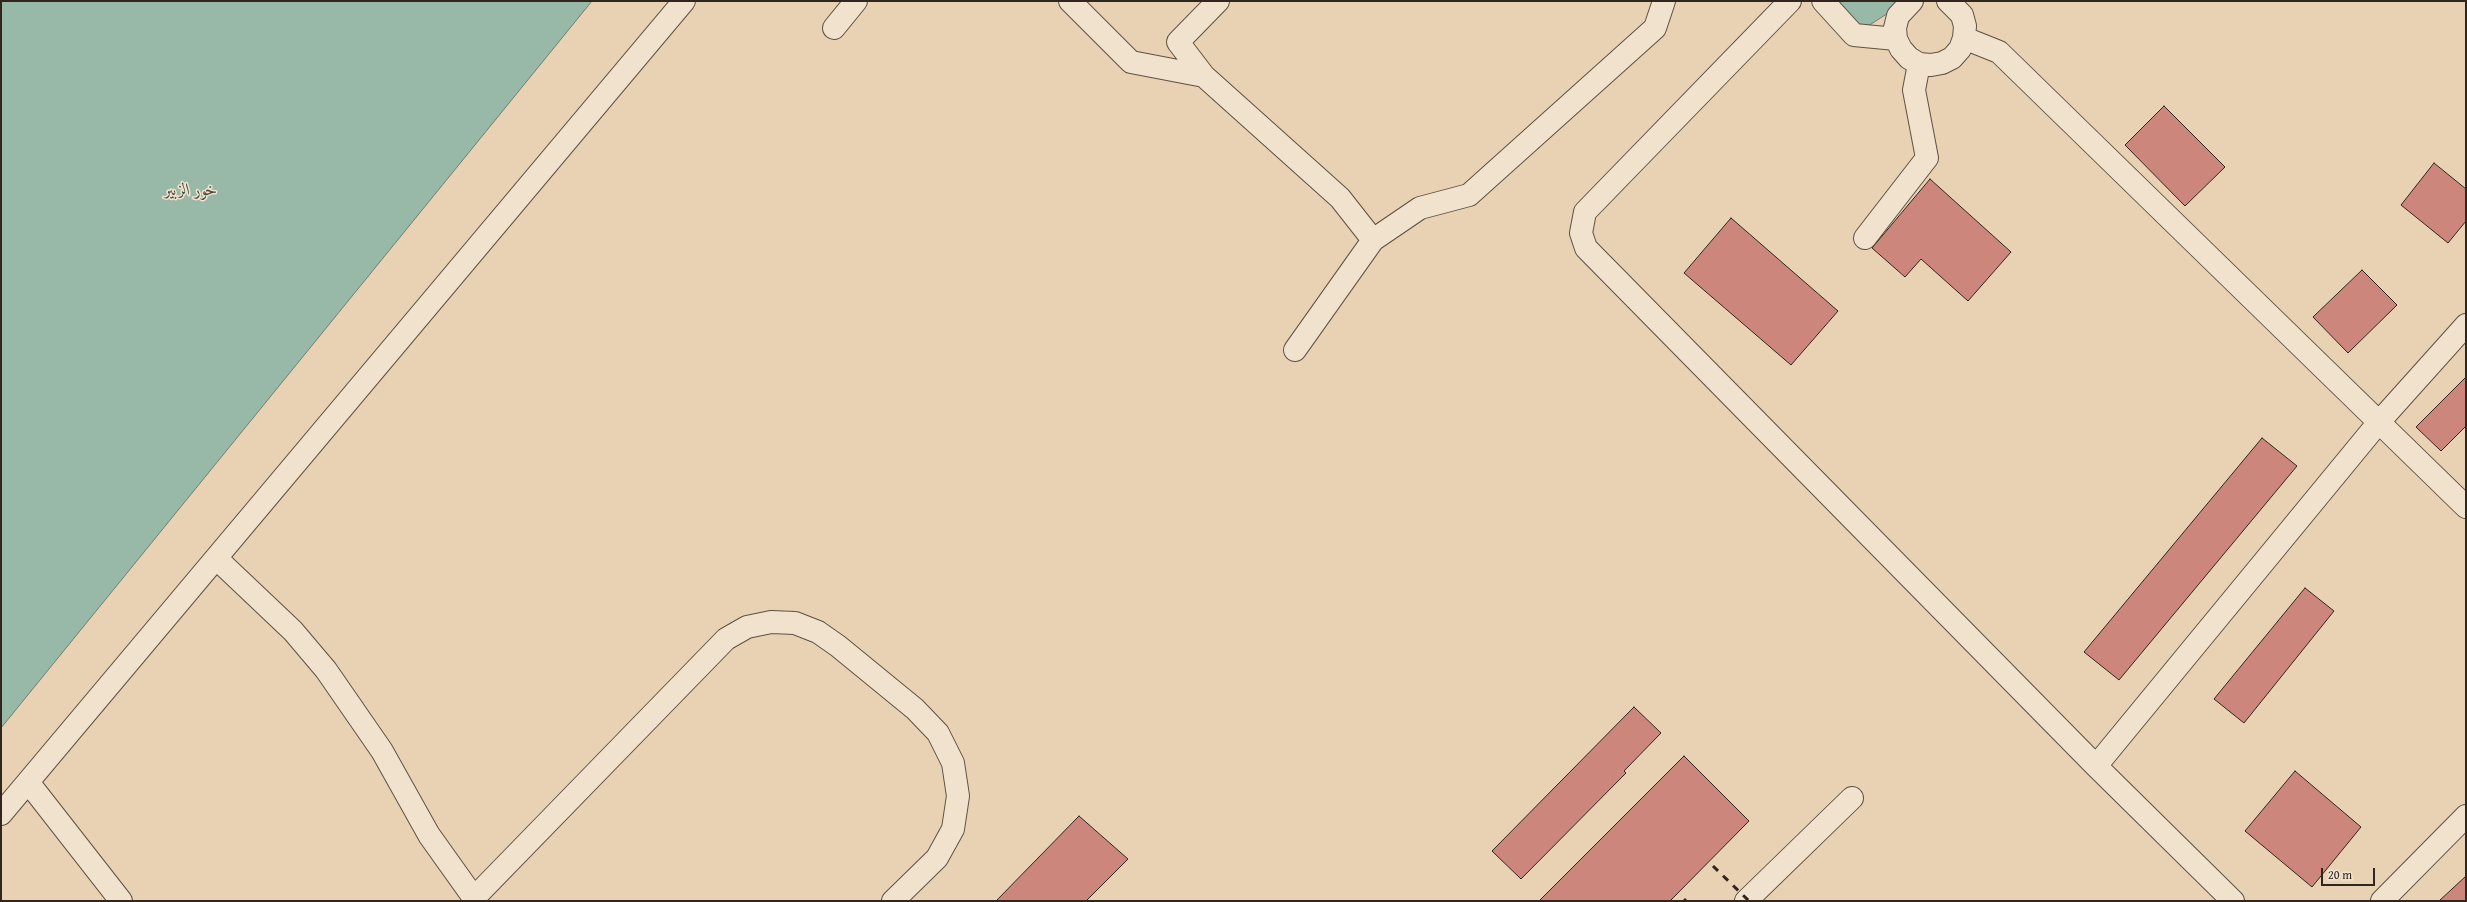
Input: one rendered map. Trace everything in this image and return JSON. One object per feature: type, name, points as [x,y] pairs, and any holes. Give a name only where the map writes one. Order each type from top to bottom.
[{"type":"lane","points":[[1,814],[684,1]]},
{"type":"lane","points":[[834,28],[856,1]]},
{"type":"lane","points":[[1070,1],[1131,62],[1204,76]]},
{"type":"lane","points":[[1218,1],[1178,42],[1204,76],[1340,198],[1373,240]]},
{"type":"lane","points":[[1295,350],[1373,240],[1420,208],[1469,195],[1655,28],[1664,1]]},
{"type":"lane","points":[[1790,1],[1585,212],[1581,233],[1586,248],[2096,766],[2233,901]]},
{"type":"lane","points":[[1823,1],[1854,35],[1896,39]]},
{"type":"lane","points":[[1912,1],[1898,16],[1895,28],[1896,39],[1901,49],[1909,58],[1919,64],[1931,65],[1942,63],[1952,58],[1960,49],[1964,38],[1965,26],[1962,15],[1954,3]]},
{"type":"lane","points":[[1964,38],[1999,52],[2466,507]]},
{"type":"lane","points":[[1865,238],[1927,158],[1914,90],[1919,64]]},
{"type":"lane","points":[[2096,766],[2379,422],[2466,325]]},
{"type":"lane","points":[[216,558],[293,631],[326,670],[382,751],[429,835],[475,900],[726,639],[747,627],[771,622],[801,626],[818,632],[838,646],[914,709],[934,728],[953,763],[958,796],[953,829],[937,858],[893,901]]},
{"type":"lane","points":[[28,782],[121,901]]},
{"type":"lane","points":[[1746,901],[1852,798]]},
{"type":"lane","points":[[2382,901],[2466,816]]},
{"type":"water","name":"خور الزبير","points":[[1,1],[592,1],[1,728]]},
{"type":"water","points":[[1821,1],[1907,1],[1854,35]]},
{"type":"building","points":[[2164,106],[2225,167],[2185,206],[2125,145]]},
{"type":"building","points":[[2434,163],[2466,189],[2466,221],[2448,243],[2401,205]]},
{"type":"building","points":[[1930,179],[2011,252],[1968,301],[1921,259],[1905,277],[1872,248]]},
{"type":"building","points":[[1731,218],[1838,311],[1791,365],[1684,273]]},
{"type":"building","points":[[2362,270],[2397,305],[2348,353],[2313,317]]},
{"type":"building","points":[[2466,377],[2466,426],[2441,451],[2416,427]]},
{"type":"building","points":[[2262,438],[2297,466],[2119,680],[2084,652]]},
{"type":"building","points":[[2305,588],[2334,611],[2244,723],[2214,699]]},
{"type":"building","points":[[1634,707],[1661,733],[1624,771],[1626,773],[1521,879],[1492,851]]},
{"type":"building","points":[[1684,756],[1749,821],[1670,901],[1539,901]]},
{"type":"building","points":[[2295,771],[2361,827],[2312,887],[2245,831]]},
{"type":"building","points":[[1079,816],[1128,859],[1086,901],[996,901]]},
{"type":"building","points":[[2466,876],[2466,901],[2439,901]]},
{"type":"railway","points":[[1713,866],[1749,901]]}]
